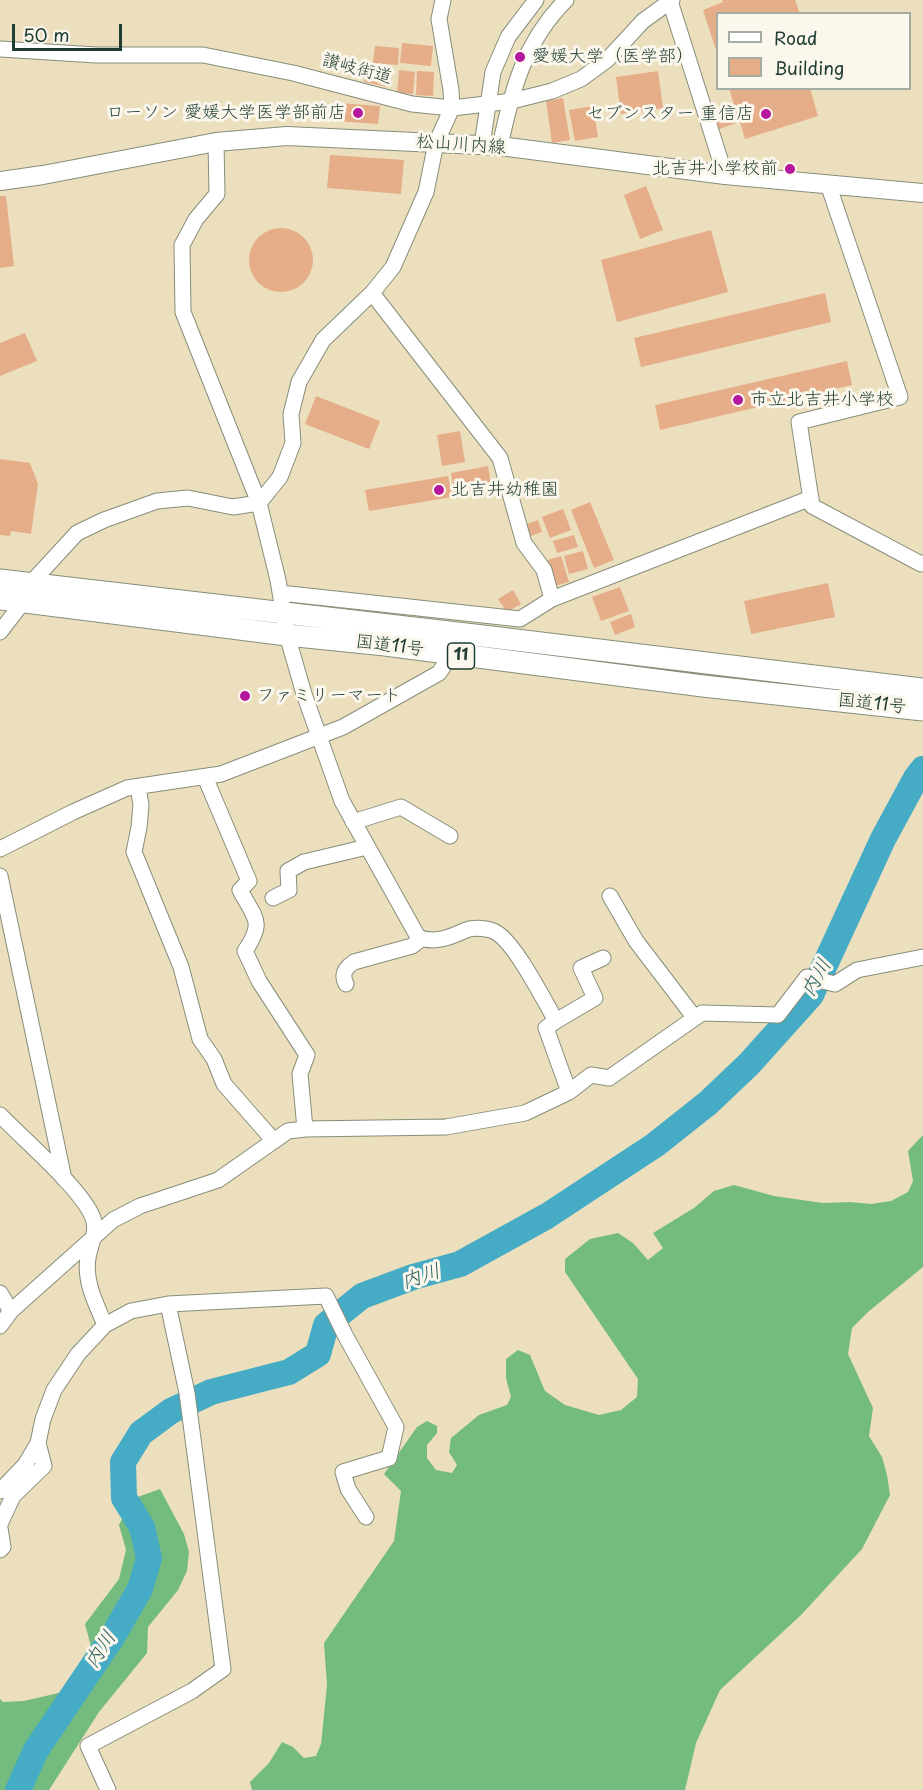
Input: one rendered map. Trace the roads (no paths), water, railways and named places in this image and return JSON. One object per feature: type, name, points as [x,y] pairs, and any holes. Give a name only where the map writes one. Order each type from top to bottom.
[{"type":"highway","name":"国道11号","points":[[0,580],[26,593],[287,635],[386,645],[703,686],[923,710]]},
{"type":"highway","name":"国道11号","points":[[0,599],[26,593],[282,602],[923,689]]},
{"type":"main road","name":"松山川内線","points":[[0,181],[43,175],[216,141],[287,136],[491,146],[725,175],[923,193]]},
{"type":"street","points":[[0,632],[26,593],[77,533],[112,517],[157,501],[188,498],[233,507],[259,503],[280,477],[293,443],[291,414],[299,382],[323,340],[372,293],[393,267],[426,192],[436,143],[453,108],[452,90],[439,19],[443,0]]},
{"type":"street","points":[[491,146],[487,105],[493,72],[508,37],[536,0]]},
{"type":"street","points":[[491,146],[512,101],[518,74],[530,46],[566,0]]},
{"type":"street","points":[[671,1],[725,175]]},
{"type":"street","name":"讃岐街道","points":[[0,49],[96,55],[203,55],[293,73],[412,104],[453,108],[512,101],[552,91],[581,79],[607,60],[643,21],[671,1]]},
{"type":"street","points":[[216,141],[217,194],[196,219],[182,245],[183,312],[259,503],[282,602],[287,635],[342,801],[418,937],[427,941],[450,937],[472,928],[496,932],[510,944],[556,1021]]},
{"type":"street","points":[[828,184],[900,397],[799,422],[812,506],[923,564]]},
{"type":"street","points":[[372,293],[500,458],[524,543],[544,570],[552,599]]},
{"type":"street","points":[[282,602],[520,619],[552,599],[811,498]]},
{"type":"street","points":[[0,849],[127,788],[221,774],[343,727],[439,673],[451,654]]},
{"type":"street","points":[[205,777],[249,881],[240,890],[257,924],[254,937],[245,951],[259,981],[307,1055],[300,1074],[305,1129]]},
{"type":"street","points":[[138,787],[141,805],[134,852],[181,966],[200,1039],[214,1059],[224,1084],[274,1141]]},
{"type":"street","points":[[353,822],[401,807],[450,836]]},
{"type":"street","points":[[273,898],[289,890],[288,871],[304,862],[367,847]]},
{"type":"street","points":[[0,876],[64,1179]]},
{"type":"street","points":[[610,896],[636,941],[694,1017]]},
{"type":"street","points":[[346,984],[343,978],[344,972],[354,962],[412,946],[421,939]]},
{"type":"street","points":[[0,1326],[11,1311],[113,1220],[141,1206],[218,1180],[288,1131],[446,1127],[525,1113],[569,1092],[591,1075],[609,1078],[702,1013],[778,1015],[807,977],[835,984],[857,970],[923,957]]},
{"type":"street","points":[[569,1092],[546,1028],[596,998],[581,968],[603,958]]},
{"type":"street","points":[[0,1115],[64,1179],[82,1200],[93,1219],[94,1235],[87,1260],[88,1281],[105,1325]]},
{"type":"street","points":[[0,1293],[11,1311]]},
{"type":"street","points":[[0,1491],[25,1466],[38,1443],[43,1419],[54,1390],[78,1354],[105,1325],[131,1311],[168,1304],[326,1296],[396,1427],[389,1458],[343,1472],[348,1489],[366,1517]]},
{"type":"street","points":[[108,1790],[88,1746],[192,1691],[223,1669],[187,1393],[168,1304]]},
{"type":"street","points":[[0,1550],[3,1547],[0,1526],[13,1496],[44,1466],[38,1443]]},
{"type":"waterway","name":"内川","points":[[18,1790],[36,1750],[111,1639],[140,1589],[149,1558],[142,1527],[124,1498],[123,1462],[141,1433],[171,1411],[211,1392],[289,1372],[318,1354],[326,1325],[362,1296],[413,1277],[460,1264],[547,1216],[655,1145],[708,1103],[749,1064],[811,995],[883,839],[923,769]]},
{"type":"place","name":"愛媛大学（医学部）","points":[[520,57]]},
{"type":"place","name":"ローソン 愛媛大学医学部前店","points":[[358,113]]},
{"type":"place","name":"セブンスター 重信店","points":[[766,114]]},
{"type":"place","name":"北吉井小学校前","points":[[790,169]]},
{"type":"place","name":"市立北吉井小学校","points":[[738,400]]},
{"type":"place","name":"北吉井幼稚園","points":[[439,490]]},
{"type":"place","name":"ファミリーマート","points":[[245,696]]}]
